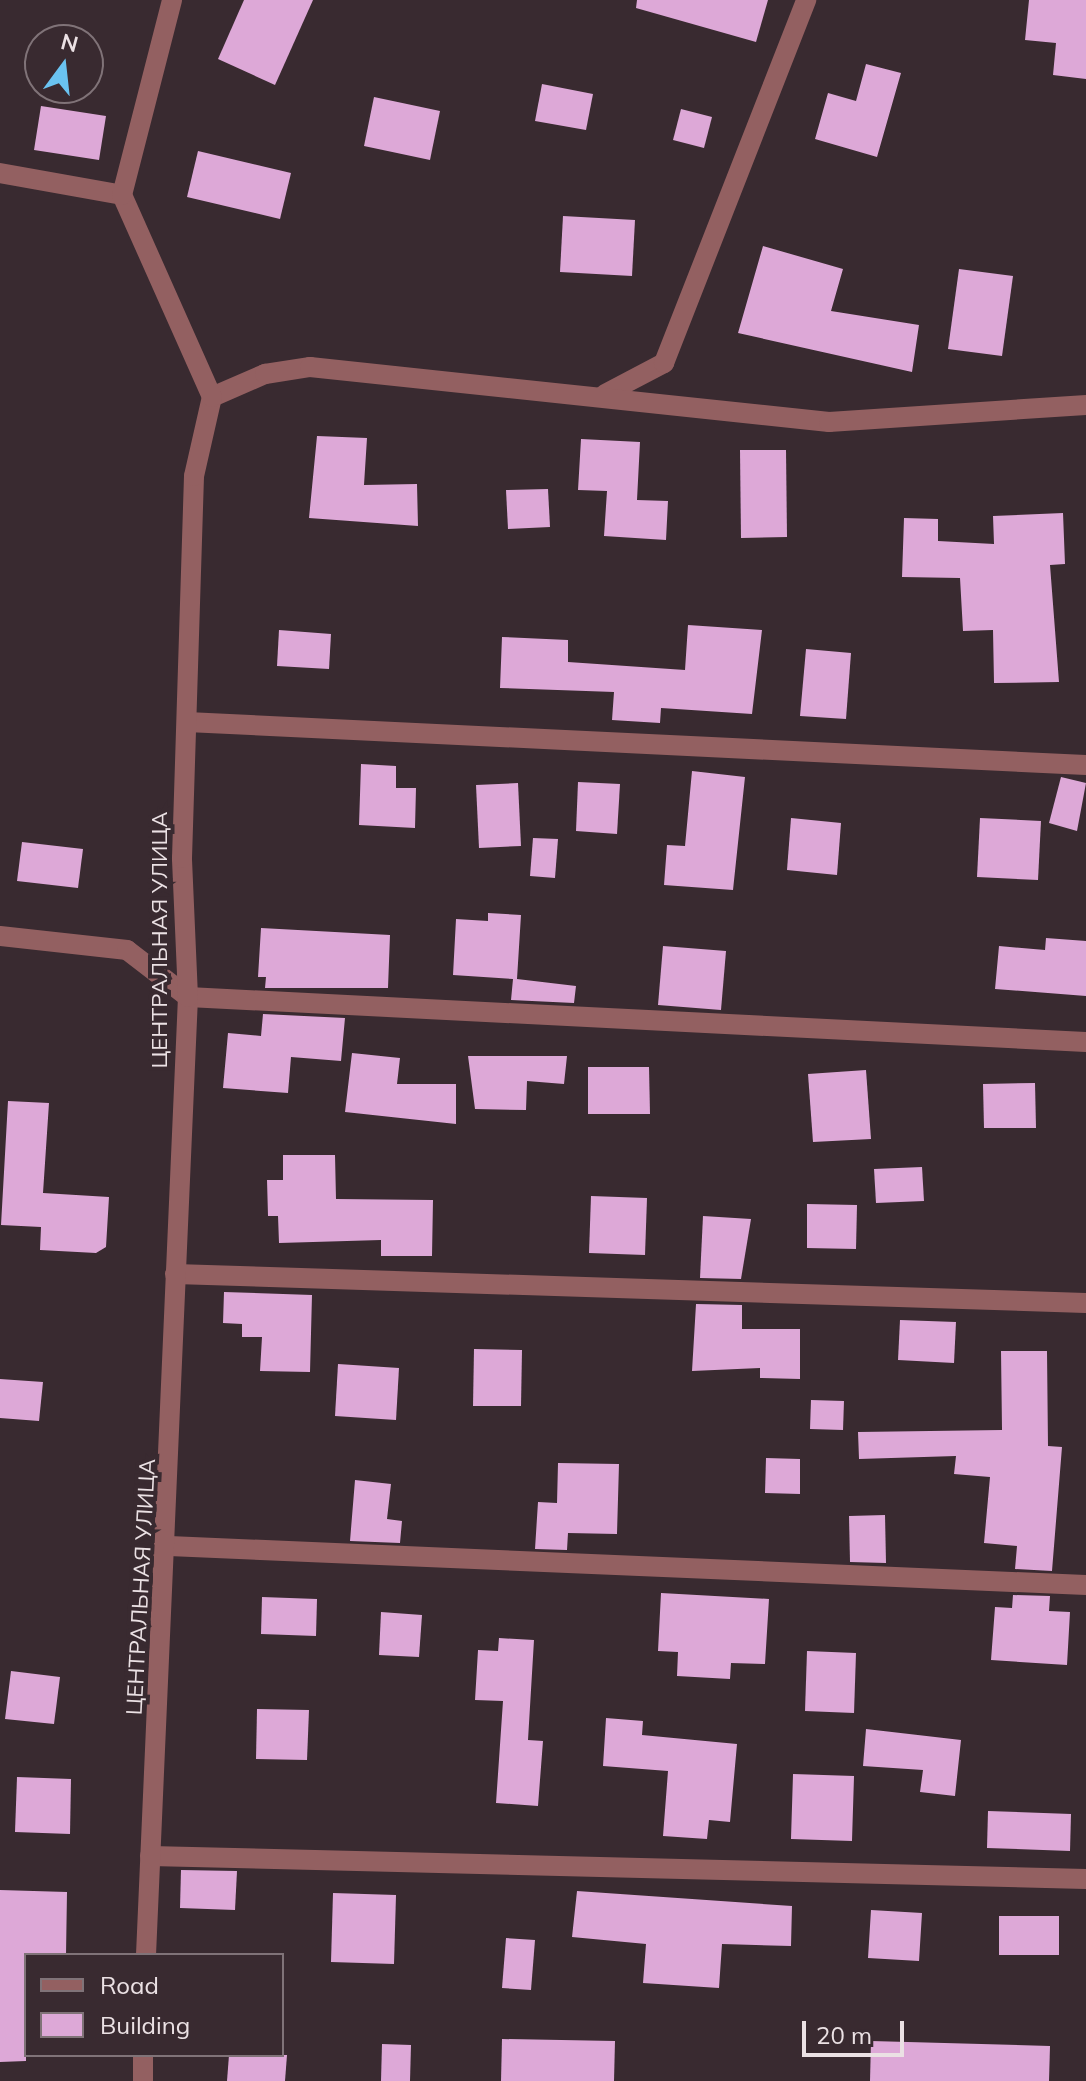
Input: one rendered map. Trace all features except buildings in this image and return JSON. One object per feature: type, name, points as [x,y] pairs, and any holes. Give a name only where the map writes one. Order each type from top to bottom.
[{"type":"street","points":[[172,0],[122,195],[212,397],[265,374],[310,367],[605,394],[829,422],[1086,405]]},
{"type":"street","points":[[605,394],[664,363],[806,0]]},
{"type":"street","points":[[0,173],[122,195]]},
{"type":"street","name":"ЦЕНТРАЛЬНАЯ УЛИЦА","points":[[146,1953],[169,1546],[175,1274],[188,997],[187,722],[194,476],[212,397]]},
{"type":"street","points":[[187,722],[1086,765]]},
{"type":"street","points":[[0,936],[127,950],[188,997],[1086,1042]]},
{"type":"street","points":[[175,1274],[1086,1303]]},
{"type":"street","points":[[169,1546],[1086,1585]]},
{"type":"street","points":[[150,1856],[1086,1879]]},
{"type":"street","points":[[143,2057],[143,2081]]}]
